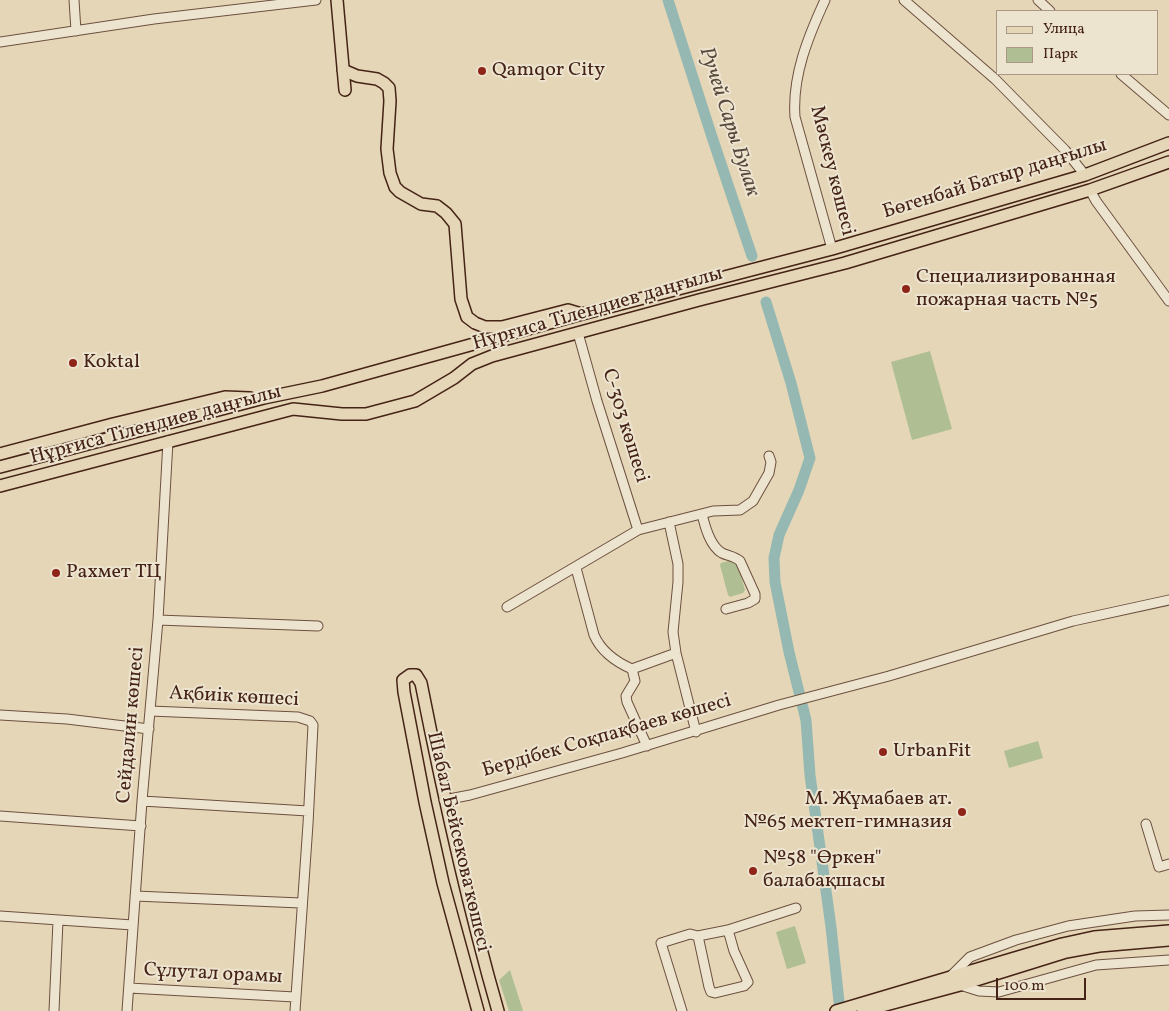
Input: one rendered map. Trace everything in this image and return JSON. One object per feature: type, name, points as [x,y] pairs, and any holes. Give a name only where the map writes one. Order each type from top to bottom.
[{"type":"main road","points":[[337,0],[345,90]]},
{"type":"main road","points":[[344,70],[357,76],[376,79],[389,88],[387,149],[390,173],[395,187],[400,192],[421,204],[437,206],[455,224],[461,299],[467,317],[485,327],[502,327],[568,310],[582,314]]},
{"type":"main road","name":"Бөгенбай Батыр даңғылы","points":[[832,249],[1085,175],[1169,143]]},
{"type":"main road","name":"Бөгенбай Батыр даңғылы","points":[[836,266],[1090,190],[1169,162]]},
{"type":"main road","points":[[1085,175],[1090,190]]},
{"type":"main road","name":"Мәскеу көшесі","points":[[832,249],[836,266]]},
{"type":"main road","name":"Нұрғиса Тілендиев даңғылы","points":[[0,468],[264,398],[322,386],[582,314],[832,249]]},
{"type":"main road","name":"Нұрғиса Тілендиев даңғылы","points":[[0,486],[293,409],[360,414],[415,401],[454,378],[472,364],[492,356],[699,300],[836,266]]},
{"type":"main road","points":[[695,284],[699,300]]},
{"type":"main road","points":[[289,393],[293,409]]},
{"type":"main road","points":[[0,454],[225,397],[264,398]]},
{"type":"main road","points":[[76,447],[74,456],[78,465]]},
{"type":"main road","name":"Шабал Бейсекова көшесі","points":[[478,1011],[443,884],[425,802],[404,692],[403,680],[406,676],[413,674],[416,675],[421,683],[444,800],[479,945],[498,1011]]},
{"type":"main road","points":[[858,1008],[951,976],[1070,942],[1094,937],[1169,931]]},
{"type":"main road","points":[[836,1011],[858,1008],[960,985],[1066,952],[1099,946],[1169,940]]},
{"type":"street","points":[[74,0],[76,31]]},
{"type":"street","points":[[0,42],[154,19],[316,0]]},
{"type":"street","name":"Мәскеу көшесі","points":[[825,0],[807,43],[797,74],[794,105],[795,117],[832,249]]},
{"type":"street","points":[[904,0],[996,74]]},
{"type":"street","points":[[1038,0],[1049,10]]},
{"type":"street","points":[[1122,75],[1169,115]]},
{"type":"street","points":[[998,76],[1080,166],[1085,175]]},
{"type":"street","points":[[1090,190],[1169,301]]},
{"type":"street","name":"С-303 көшесі","points":[[578,333],[597,401],[638,530]]},
{"type":"street","name":"Сейдалин көшесі","points":[[127,1011],[142,801],[158,620],[168,441]]},
{"type":"street","points":[[507,608],[638,530],[713,511],[740,510],[753,501],[769,472],[771,462],[769,456]]},
{"type":"street","points":[[702,514],[715,547],[720,552],[735,557],[740,561],[755,594],[755,599],[748,603],[726,609]]},
{"type":"street","points":[[669,522],[677,556],[678,582],[673,632],[676,653],[696,732]]},
{"type":"street","points":[[576,568],[598,644],[614,659],[632,669],[635,681],[626,696],[627,702],[647,746]]},
{"type":"street","name":"Бердібек Соқпақбаев көшесі","points":[[444,800],[470,795],[647,746],[1073,621],[1169,600]]},
{"type":"street","points":[[158,620],[318,626]]},
{"type":"street","points":[[632,669],[676,653]]},
{"type":"street","name":"Ақбиік көшесі","points":[[150,711],[298,717],[310,721],[313,725],[308,812]]},
{"type":"street","points":[[0,715],[67,719],[149,729]]},
{"type":"street","points":[[142,801],[308,812],[295,1011]]},
{"type":"street","points":[[0,816],[141,826]]},
{"type":"street","points":[[1146,824],[1159,867],[1169,864]]},
{"type":"street","points":[[135,896],[302,903]]},
{"type":"street","points":[[682,1011],[661,943],[690,934],[698,936],[728,930],[796,908]]},
{"type":"street","points":[[951,976],[970,957],[1016,940],[1068,926],[1135,916],[1169,915]]},
{"type":"street","points":[[0,916],[133,926]]},
{"type":"street","points":[[54,1011],[58,921]]},
{"type":"street","points":[[698,936],[708,987],[711,992],[715,993],[744,986],[748,982],[734,951],[728,930]]},
{"type":"street","points":[[960,985],[978,991],[999,992],[1096,965],[1169,960]]},
{"type":"street","name":"Сұлутал орамы","points":[[129,988],[295,997]]},
{"type":"green space","points":[[930,351],[952,429],[912,440],[891,362]]},
{"type":"green space","points":[[732,560],[737,561],[745,590],[743,593],[730,597],[720,565]]},
{"type":"green space","points":[[1038,741],[1043,758],[1009,768],[1004,751]]},
{"type":"green space","points":[[795,926],[806,963],[787,969],[776,932]]},
{"type":"green space","points":[[510,970],[523,1011],[509,1011],[499,980]]},
{"type":"waterway","name":"Ручей Сары Булак","points":[[668,0],[752,256]]},
{"type":"waterway","points":[[766,302],[791,383],[810,458],[799,490],[779,535],[774,558],[775,582],[789,652],[806,720],[810,775],[831,927],[840,1011]]},
{"type":"place","name":"Qamqor City","points":[[482,71]]},
{"type":"place","name":"Специализированная пожарная часть №5","points":[[906,289]]},
{"type":"place","name":"Koktal","points":[[73,363]]},
{"type":"place","name":"Рахмет ТЦ","points":[[56,573]]},
{"type":"place","name":"UrbanFit","points":[[883,752]]},
{"type":"place","name":"М. Жұмабаев ат. №65 мектеп-гимназия","points":[[962,812]]},
{"type":"place","name":"№58 \"Өркен\" балабақшасы","points":[[753,871]]}]
